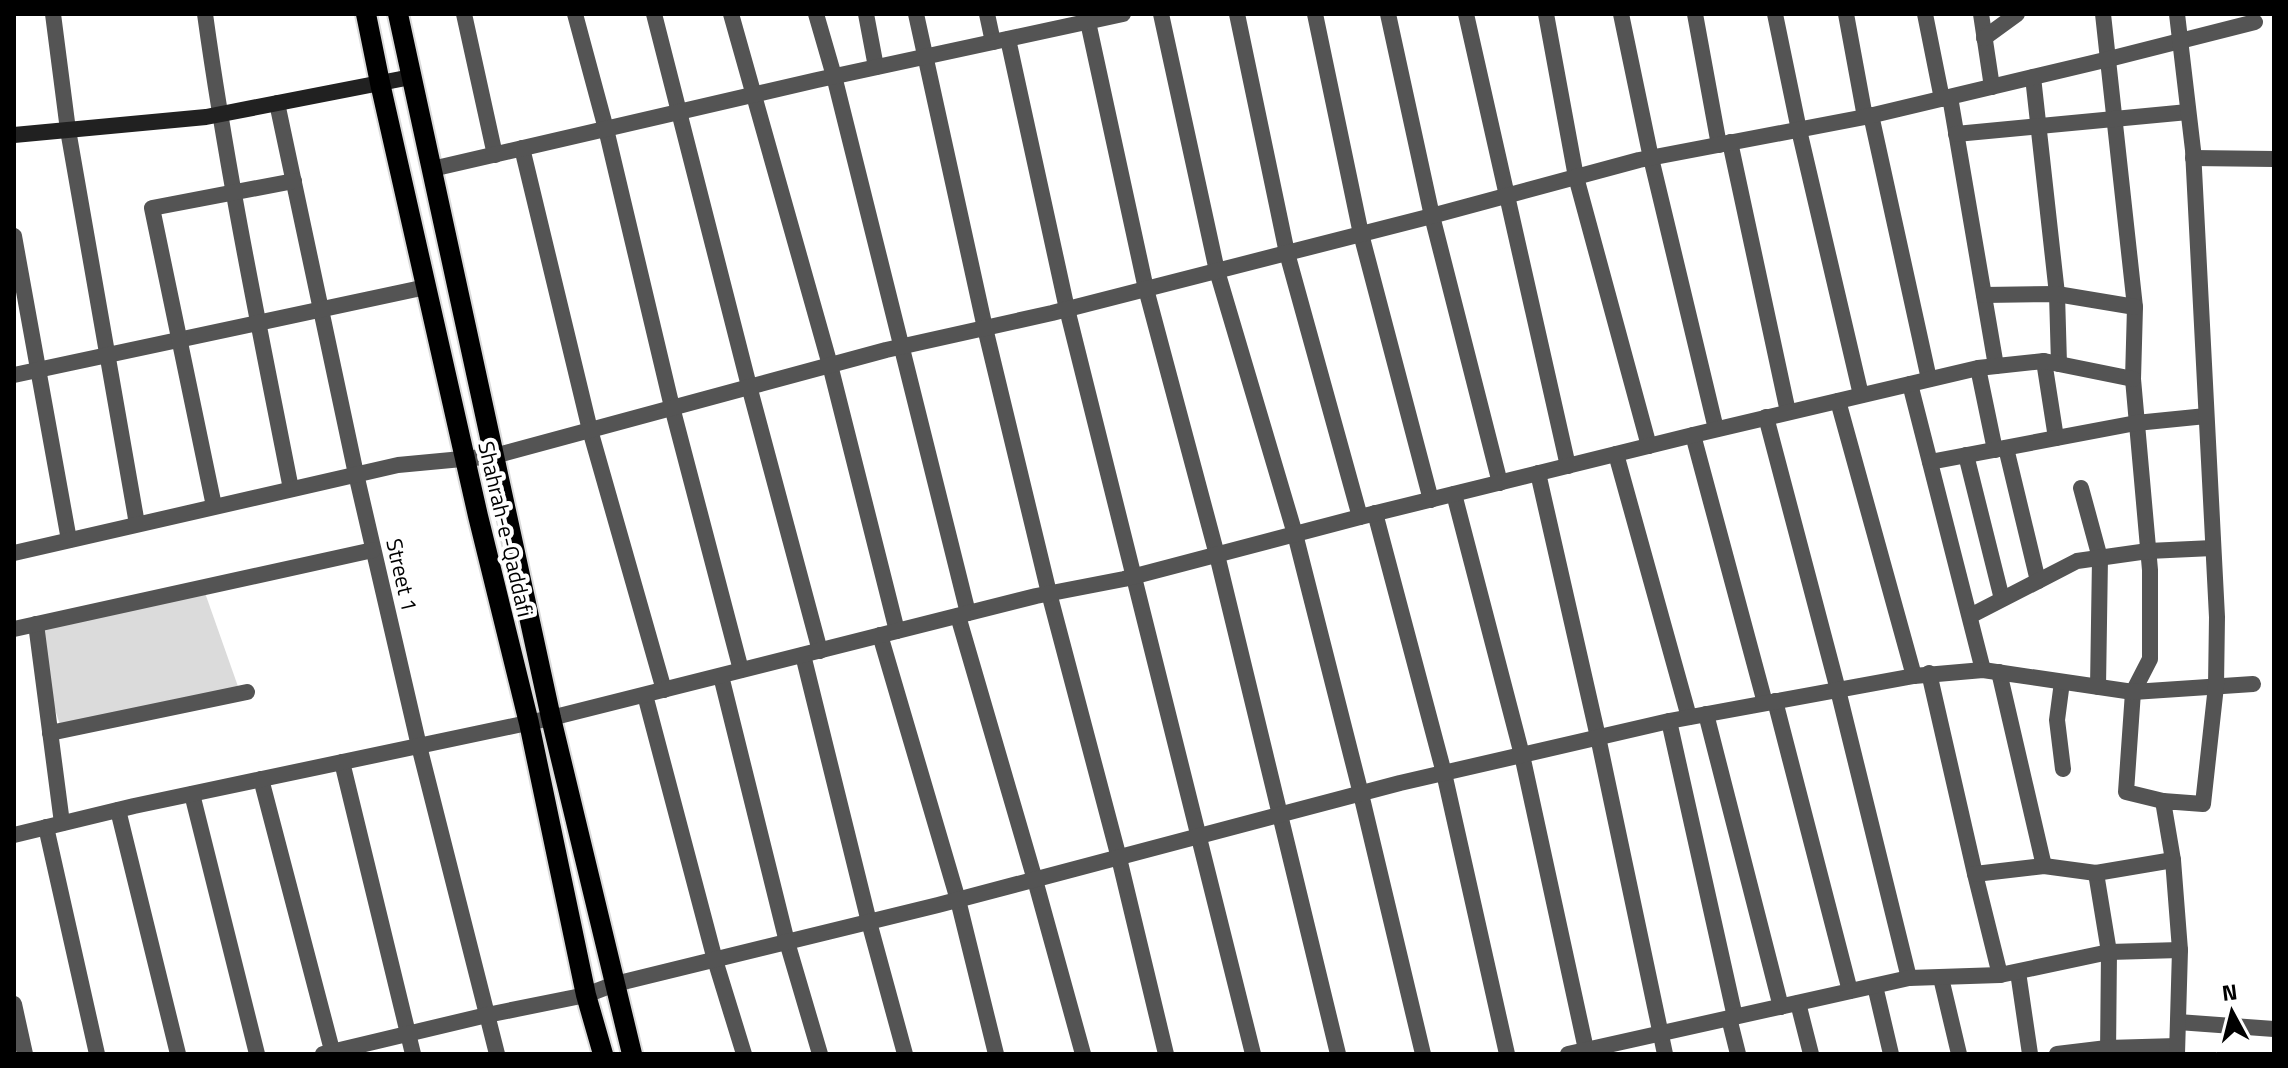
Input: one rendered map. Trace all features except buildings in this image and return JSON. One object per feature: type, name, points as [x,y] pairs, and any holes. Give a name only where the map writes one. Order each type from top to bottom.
[{"type":"main road","name":"Shahrah-e-Qaddafi","points":[[366,14],[465,457],[529,723],[586,995],[603,1054]]},
{"type":"main road","name":"Shahrah-e-Qaddafi","points":[[398,14],[551,718],[632,1054]]},
{"type":"street","points":[[53,14],[68,130],[137,524]]},
{"type":"street","points":[[205,14],[219,115],[291,489]]},
{"type":"street","points":[[464,14],[495,155]]},
{"type":"street","points":[[575,14],[741,670]]},
{"type":"street","points":[[654,14],[820,651]]},
{"type":"street","points":[[731,14],[830,365],[897,631]]},
{"type":"street","points":[[816,14],[834,76],[963,614],[1083,1054]]},
{"type":"street","points":[[866,14],[876,67]]},
{"type":"street","points":[[916,14],[985,328],[1166,1054]]},
{"type":"street","points":[[987,14],[1000,40],[1253,1054]]},
{"type":"street","points":[[432,169],[1077,20],[1123,14]]},
{"type":"street","points":[[1161,14],[1217,271],[1295,534],[1423,1054]]},
{"type":"street","points":[[1237,14],[1287,253],[1444,773],[1507,1054]]},
{"type":"street","points":[[1315,14],[1361,234],[1431,500]]},
{"type":"street","points":[[1388,14],[1432,216],[1500,483]]},
{"type":"street","points":[[1466,14],[1568,466]]},
{"type":"street","points":[[1546,14],[1576,177],[1649,446]]},
{"type":"street","points":[[1621,14],[1651,158],[1716,429]]},
{"type":"street","points":[[1695,14],[1788,412]]},
{"type":"street","points":[[1775,14],[1861,395]]},
{"type":"street","points":[[1846,14],[1929,379]]},
{"type":"street","points":[[1925,14],[1956,134],[1996,366]]},
{"type":"street","points":[[1981,14],[1992,87]]},
{"type":"street","points":[[1984,38],[2017,14]]},
{"type":"street","points":[[2103,14],[2135,307],[2133,379],[2148,551],[2150,659],[2133,692],[2126,792],[2163,801],[2203,804],[2216,686],[2217,617],[2193,158],[2177,14]]},
{"type":"street","points":[[1077,20],[1217,555],[1338,1054]]},
{"type":"street","points":[[14,553],[398,465],[494,456],[900,346],[1067,309],[1651,158],[1868,116],[2255,22]]},
{"type":"street","points":[[14,135],[219,115],[411,77]]},
{"type":"street","points":[[2033,77],[2057,294],[2051,363],[2056,438]]},
{"type":"street","name":"Street 1","points":[[277,103],[373,550],[497,1054]]},
{"type":"street","points":[[1956,134],[2188,112]]},
{"type":"street","points":[[522,148],[590,430],[664,690]]},
{"type":"street","points":[[2193,158],[2274,159]]},
{"type":"street","points":[[214,506],[152,208],[294,181]]},
{"type":"street","points":[[14,236],[69,540]]},
{"type":"street","points":[[14,375],[426,287]]},
{"type":"street","points":[[1984,295],[2057,294],[2135,307]]},
{"type":"street","points":[[14,835],[551,718],[1049,593],[1133,577],[1716,429],[1978,368],[2051,363],[2133,379]]},
{"type":"street","points":[[1978,368],[2038,581]]},
{"type":"street","points":[[1910,384],[1970,616],[1991,671],[2044,866]]},
{"type":"street","points":[[1838,401],[1922,674],[2000,975]]},
{"type":"street","points":[[1930,462],[2136,423],[2206,416]]},
{"type":"street","points":[[1766,417],[1909,978]]},
{"type":"street","points":[[1693,435],[1850,991]]},
{"type":"street","points":[[1616,454],[1698,715],[1781,1007]]},
{"type":"street","points":[[1966,455],[2002,599]]},
{"type":"street","points":[[1538,473],[1665,1054]]},
{"type":"street","points":[[2081,488],[2100,558],[2098,687]]},
{"type":"street","points":[[1454,494],[1522,755],[1586,1052]]},
{"type":"street","points":[[1970,616],[2077,561],[2148,551],[2213,548]]},
{"type":"street","points":[[14,629],[373,550]]},
{"type":"street","points":[[36,624],[50,733],[54,825],[97,1054]]},
{"type":"street","points":[[880,635],[958,900],[996,1054]]},
{"type":"street","points":[[803,655],[905,1054]]},
{"type":"street","points":[[261,779],[329,1053],[586,995],[615,984],[958,900],[1444,773],[1698,715],[1922,674],[1991,671],[2133,692],[2253,684]]},
{"type":"street","points":[[721,676],[787,942],[820,1054]]},
{"type":"street","points":[[2062,682],[2057,720],[2063,769]]},
{"type":"street","points":[[50,733],[247,692]]},
{"type":"street","points":[[645,695],[715,960],[744,1054]]},
{"type":"street","points":[[1669,721],[1738,1054]]},
{"type":"street","points":[[342,762],[413,1054]]},
{"type":"street","points":[[192,794],[257,1054]]},
{"type":"street","points":[[2057,1054],[2177,1050],[2180,950],[2173,860],[2163,801]]},
{"type":"street","points":[[118,810],[178,1054]]},
{"type":"street","points":[[1975,874],[2044,866],[2096,873],[2173,860]]},
{"type":"street","points":[[2096,873],[2109,952],[2108,1051]]},
{"type":"street","points":[[1568,1054],[1909,978],[2000,975],[2109,952],[2180,950]]},
{"type":"street","points":[[2018,972],[2030,1054]]},
{"type":"street","points":[[1941,978],[1959,1054]]},
{"type":"street","points":[[1875,986],[1891,1054]]},
{"type":"street","points":[[1798,1003],[1811,1054]]},
{"type":"street","points":[[14,1004],[25,1054]]},
{"type":"street","points":[[2178,1022],[2274,1029]]},
{"type":"shaded area","points":[[204,590],[241,695],[62,731],[30,633]]}]
